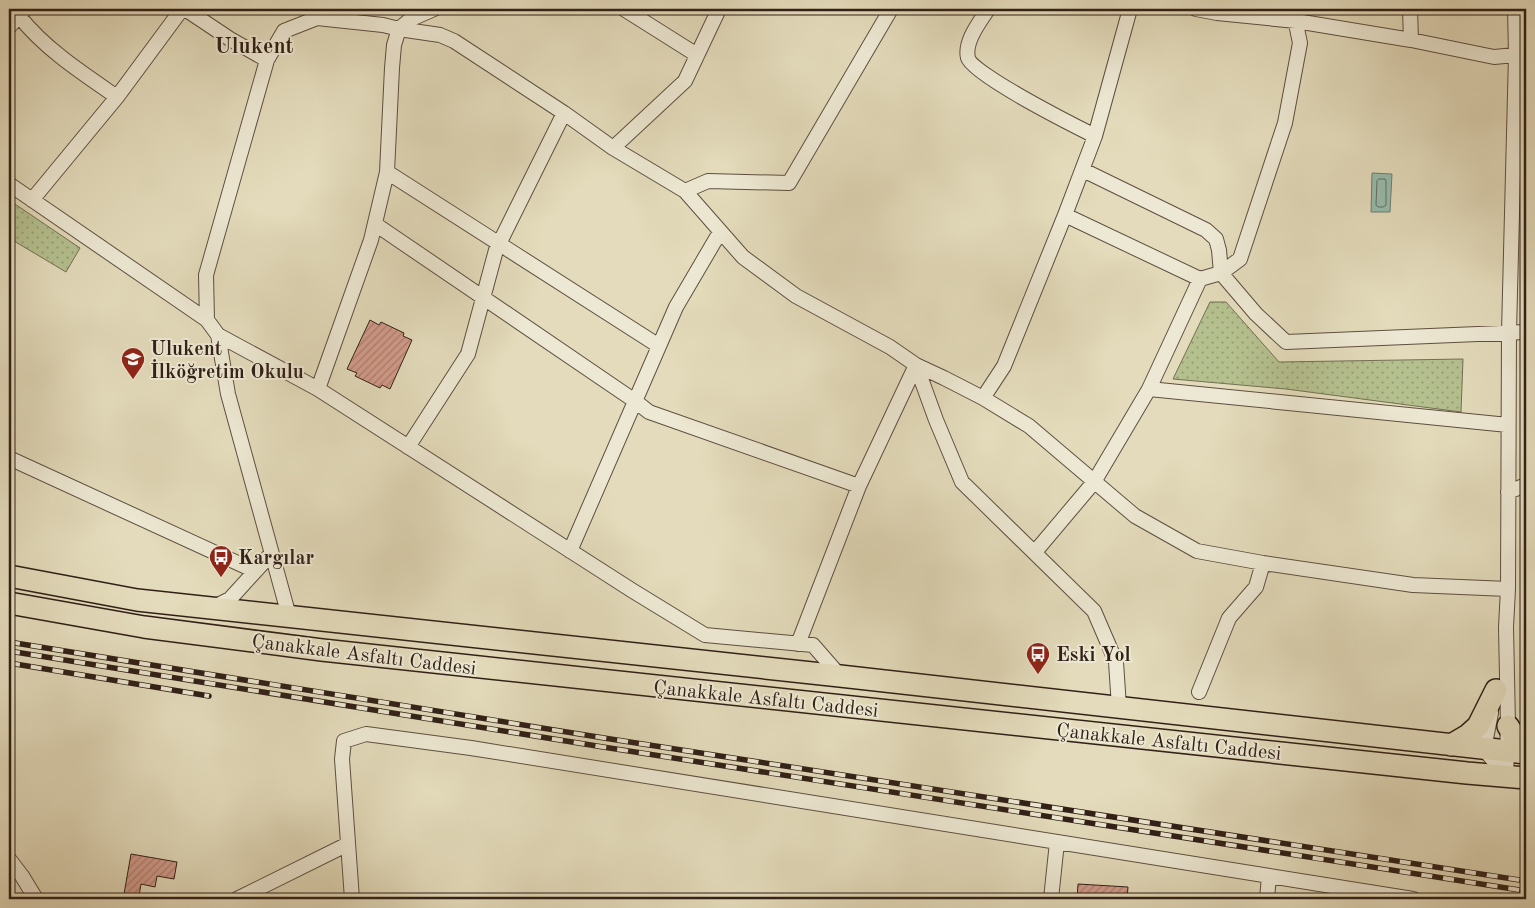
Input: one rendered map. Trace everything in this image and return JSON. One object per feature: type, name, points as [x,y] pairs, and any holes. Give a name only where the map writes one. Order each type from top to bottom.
[{"type":"highway","points":[[9,576],[137,600],[840,676],[1519,753],[1508,726]]},
{"type":"highway","name":"Çanakkale Asfaltı Caddesi","points":[[9,603],[144,627],[322,650],[1516,777]]},
{"type":"highway","points":[[1451,745],[1468,735],[1478,726],[1496,690]]},
{"type":"street","points":[[32,200],[117,97],[183,9],[267,60]]},
{"type":"street","points":[[335,9],[344,21]]},
{"type":"street","points":[[318,389],[371,240],[388,172],[394,45],[399,29],[411,19],[434,9]]},
{"type":"street","points":[[624,9],[697,56]]},
{"type":"street","points":[[613,148],[685,81],[719,9]]},
{"type":"street","points":[[685,191],[708,181],[789,183],[891,9]]},
{"type":"street","points":[[988,9],[973,34],[967,49],[968,61],[987,76],[1041,109],[1095,136]]},
{"type":"street","points":[[983,398],[1004,366],[1095,136],[1130,9]]},
{"type":"street","points":[[1200,9],[1295,15],[1494,57],[1521,54]]},
{"type":"street","points":[[1410,9],[1411,40]]},
{"type":"street","points":[[1508,726],[1506,627],[1508,589],[1509,332],[1521,54],[1515,9]]},
{"type":"street","points":[[9,27],[22,12],[32,32],[69,64],[117,97]]},
{"type":"street","points":[[1065,215],[1200,280],[1221,273],[1240,259],[1285,122],[1300,44],[1295,15]]},
{"type":"street","points":[[207,320],[206,275],[267,60],[284,31],[317,18],[383,25],[440,35],[454,40],[613,148],[685,191],[743,258],[796,296],[890,347],[916,366],[983,398],[1029,426],[1135,516],[1197,551],[1263,563],[1413,584],[1508,589]]},
{"type":"street","points":[[408,447],[468,354],[496,250],[564,113]]},
{"type":"street","points":[[1082,170],[1206,230],[1216,239],[1221,273],[1256,314],[1286,342],[1526,332]]},
{"type":"street","points":[[388,172],[659,346]]},
{"type":"street","points":[[9,184],[207,320],[218,335],[318,389],[570,551],[705,635],[813,645],[840,676]]},
{"type":"street","points":[[375,224],[636,401],[649,412],[859,486]]},
{"type":"street","points":[[570,551],[676,307],[720,232]]},
{"type":"street","points":[[1035,552],[1094,482],[1149,389],[1200,280]]},
{"type":"street","points":[[218,335],[228,394],[288,616]]},
{"type":"street","points":[[798,644],[859,486],[916,366]]},
{"type":"street","points":[[916,366],[962,482],[1094,611],[1116,662],[1120,708]]},
{"type":"street","points":[[1149,389],[1508,425]]},
{"type":"street","points":[[9,458],[255,571]]},
{"type":"street","points":[[1508,492],[1526,485]]},
{"type":"street","points":[[212,608],[230,600],[271,554]]},
{"type":"street","points":[[1199,692],[1229,618],[1256,588],[1263,563]]},
{"type":"street","points":[[1506,627],[1484,749],[1516,777]]},
{"type":"street","points":[[352,899],[342,759],[344,741],[366,734],[472,748],[1413,899]]},
{"type":"street","points":[[1516,777],[1519,753]]},
{"type":"street","points":[[1052,899],[1057,842]]},
{"type":"street","points":[[237,899],[348,844]]},
{"type":"street","points":[[9,859],[36,899]]},
{"type":"street","points":[[1267,899],[1269,876]]},
{"type":"shaded area","points":[[9,200],[80,248],[66,272],[9,238]]},
{"type":"shaded area","points":[[1210,302],[1226,302],[1279,362],[1463,359],[1461,412],[1286,389],[1173,379]]},
{"type":"water","points":[[1372,173],[1392,174],[1390,212],[1371,212]]},
{"type":"building","points":[[370,320],[379,325],[381,322],[404,333],[403,336],[412,340],[390,389],[382,385],[380,388],[355,376],[357,373],[347,369]]},
{"type":"building","points":[[131,854],[177,862],[174,879],[157,876],[155,887],[141,884],[139,896],[124,894]]},
{"type":"building","points":[[1078,884],[1128,887],[1127,899],[1077,899]]},
{"type":"railway","points":[[9,642],[604,738],[1526,881]]},
{"type":"railway","points":[[9,651],[603,747],[1526,891]]},
{"type":"railway","points":[[9,663],[209,696]]},
{"type":"place","name":"Ulukent İlköğretim Okulu","points":[[133,380]]},
{"type":"place","name":"Kargılar","points":[[221,578]]},
{"type":"place","name":"Eski Yol","points":[[1038,675]]},
{"type":"district","name":"Ulukent","points":[[254,45]]}]
